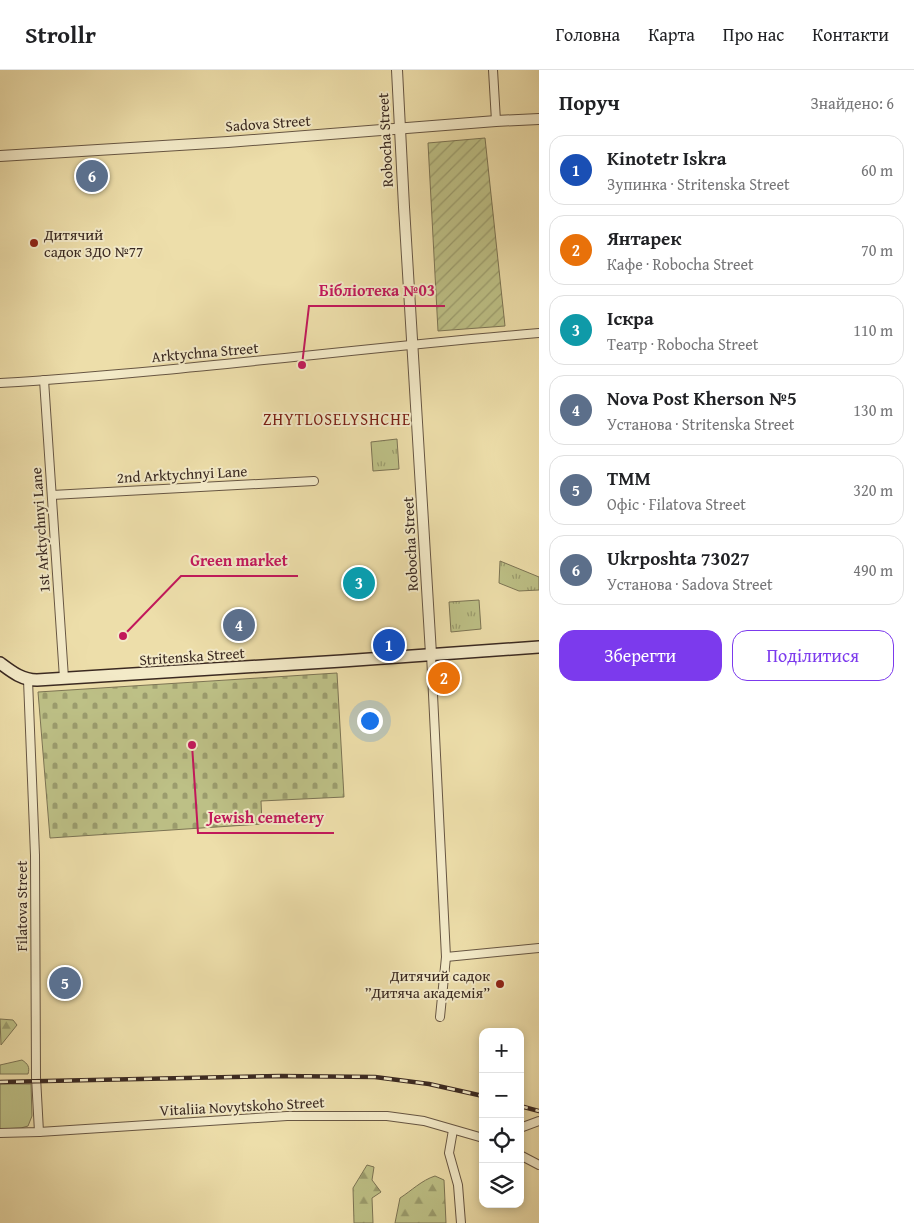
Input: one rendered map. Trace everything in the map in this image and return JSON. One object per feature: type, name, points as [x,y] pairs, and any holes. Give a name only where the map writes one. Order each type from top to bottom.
[{"type":"main road","name":"Stritenska Street","points":[[28,680],[539,647]]},
{"type":"main road","points":[[0,663],[28,680]]},
{"type":"street","name":"Robocha Street","points":[[397,70],[432,654],[446,957],[440,1017]]},
{"type":"street","points":[[493,70],[496,121]]},
{"type":"street","name":"Sadova Street","points":[[0,156],[228,142],[496,121],[539,120]]},
{"type":"street","name":"Arktychna Street","points":[[0,383],[363,351],[412,344],[539,333]]},
{"type":"street","name":"1st Arktychnyi Lane","points":[[44,380],[64,678]]},
{"type":"street","name":"2nd Arktychnyi Lane","points":[[52,495],[314,481]]},
{"type":"street","name":"Filatova Street","points":[[28,680],[35,855],[36,1077],[40,1132]]},
{"type":"street","points":[[446,957],[539,948]]},
{"type":"street","name":"Vitaliia Novytskoho Street","points":[[0,1133],[287,1116],[387,1116],[424,1122],[479,1137]]},
{"type":"street","points":[[524,1126],[539,1120]]},
{"type":"street","points":[[453,1130],[449,1153],[458,1185],[461,1223]]},
{"type":"street","points":[[524,1157],[539,1165]]},
{"type":"green space","points":[[485,138],[505,326],[438,331],[428,143]]},
{"type":"green space","points":[[397,439],[399,469],[373,471],[371,442]]},
{"type":"green space","points":[[500,561],[539,577],[539,590],[519,591],[499,583]]},
{"type":"green space","points":[[479,600],[481,629],[451,632],[449,602]]},
{"type":"green space","points":[[337,673],[344,797],[261,801],[262,824],[50,838],[38,692]]},
{"type":"green space","points":[[0,1019],[13,1020],[17,1025],[1,1045]]},
{"type":"green space","points":[[22,1060],[28,1066],[28,1074],[0,1074],[0,1065]]},
{"type":"green space","points":[[0,1084],[31,1084],[32,1116],[28,1126],[0,1129]]},
{"type":"green space","points":[[367,1165],[374,1167],[372,1180],[381,1192],[372,1198],[373,1223],[354,1223],[353,1188]]},
{"type":"green space","points":[[435,1176],[444,1180],[446,1223],[395,1223],[400,1198],[421,1183]]},
{"type":"railway","points":[[0,1082],[280,1076],[375,1077],[429,1084],[479,1095]]},
{"type":"railway","points":[[524,1107],[539,1111]]},
{"type":"place","name":"Ukrposhta 73027","points":[[92,176]]},
{"type":"place","name":"Дитячий садок ЗДО №77","points":[[34,243]]},
{"type":"place","name":"Бібліотека №03","points":[[302,365]]},
{"type":"place","name":"Іскра","points":[[359,583]]},
{"type":"place","name":"Nova Post Kherson №5","points":[[239,625]]},
{"type":"place","name":"Green market","points":[[123,636]]},
{"type":"place","name":"Kinotetr Iskra","points":[[389,645]]},
{"type":"place","name":"Янтарек","points":[[444,678]]},
{"type":"place","name":"Jewish cemetery","points":[[192,745]]},
{"type":"place","name":"TMM","points":[[65,983]]},
{"type":"place","name":"Дитячий садок ”Дитяча академія”","points":[[500,984]]},
{"type":"district","name":"ZHYTLOSELYSHCHE","points":[[337,419]]}]
